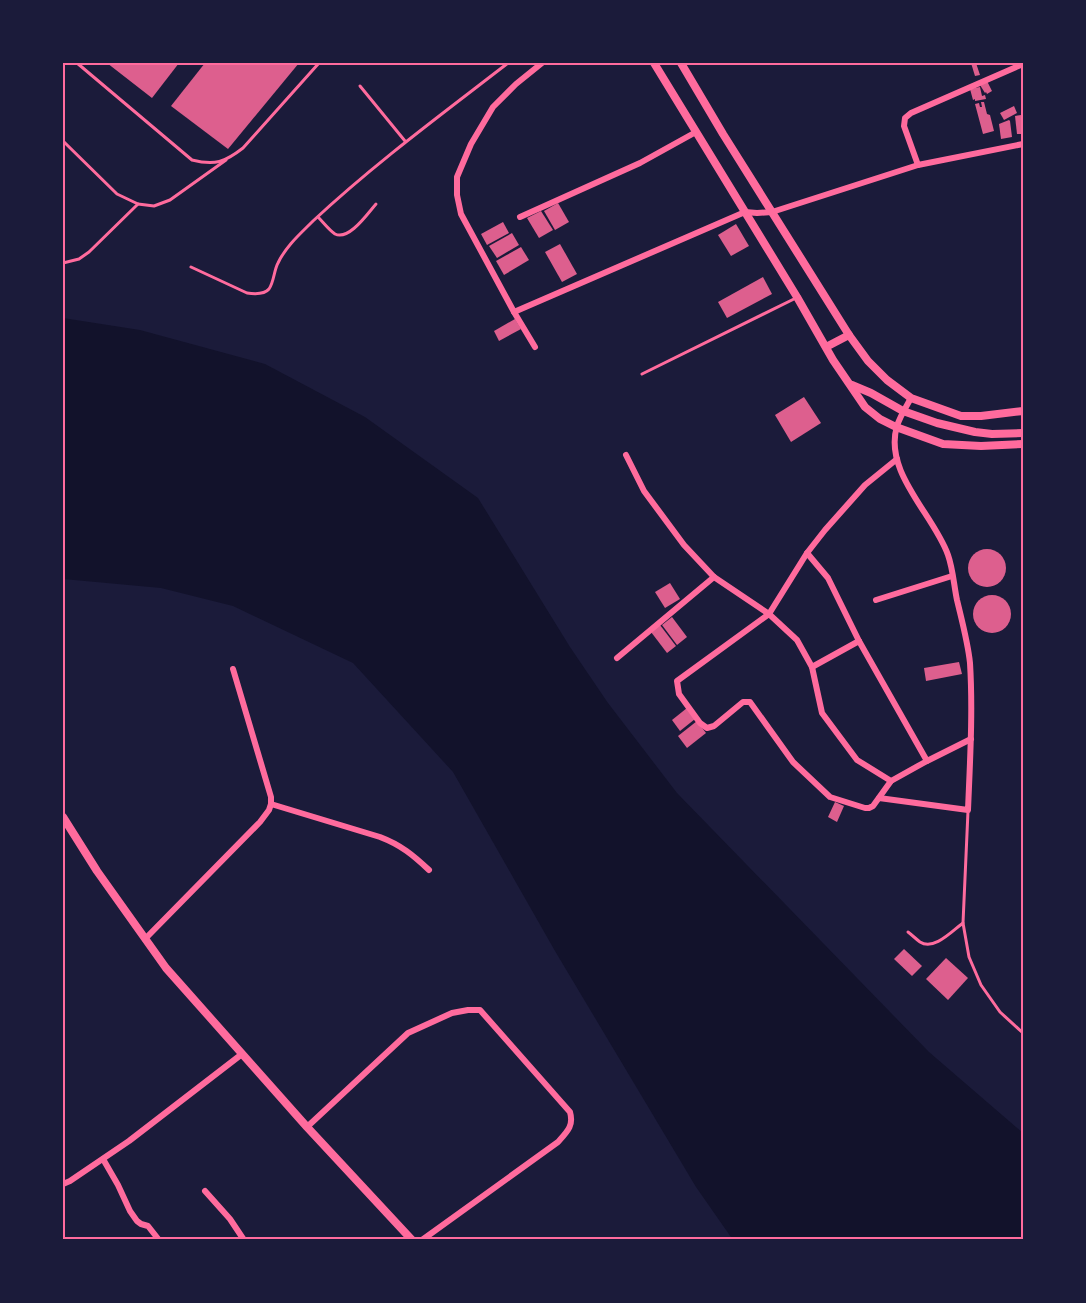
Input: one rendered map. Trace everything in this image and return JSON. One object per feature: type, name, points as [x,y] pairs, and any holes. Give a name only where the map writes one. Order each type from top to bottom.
[{"type":"street","points":[[536,347],[514,312],[461,214],[457,195],[457,177],[471,144],[493,107],[542,63]]},
{"type":"street","points":[[654,63],[826,347],[865,407],[880,419],[896,427],[943,444],[981,446],[1023,444]]},
{"type":"street","points":[[681,63],[849,335],[868,361],[887,380],[911,398],[961,416],[1023,411]]},
{"type":"street","points":[[918,165],[904,126],[905,118],[911,113],[1023,64]]},
{"type":"street","points":[[520,217],[640,163],[696,132]]},
{"type":"street","points":[[514,312],[745,212],[772,212],[918,165],[1023,144]]},
{"type":"street","points":[[826,347],[849,335]]},
{"type":"street","points":[[849,383],[903,411],[937,423],[992,434],[1023,433]]},
{"type":"street","points":[[879,798],[968,810],[971,739],[970,661],[948,557],[944,546],[901,473],[894,444],[896,427],[911,398]]},
{"type":"street","points":[[626,455],[644,491],[684,545],[714,577],[769,614],[797,640],[812,667],[822,713],[857,760],[891,781]]},
{"type":"street","points":[[897,459],[865,485],[825,530],[807,553],[769,614],[677,681],[679,694],[706,728],[714,726],[743,702],[750,702],[793,762],[830,797],[869,808],[873,806],[891,781],[971,739]]},
{"type":"street","points":[[807,553],[828,578],[859,641],[927,761]]},
{"type":"street","points":[[876,600],[952,576]]},
{"type":"street","points":[[617,658],[714,577]]},
{"type":"street","points":[[812,667],[859,641]]},
{"type":"street","points":[[145,939],[260,822],[271,804],[267,781],[233,669]]},
{"type":"street","points":[[271,804],[395,843],[409,851],[429,870]]},
{"type":"street","points":[[63,817],[97,871],[166,968],[307,1128],[412,1240]]},
{"type":"street","points":[[307,1128],[408,1033],[452,1013],[480,1010],[570,1112],[572,1120],[570,1129],[558,1142],[422,1240]]},
{"type":"street","points":[[63,1184],[129,1141],[242,1054]]},
{"type":"street","points":[[103,1159],[137,1221],[148,1226],[159,1240]]},
{"type":"street","points":[[205,1191],[230,1219],[244,1240]]},
{"type":"lane","points":[[77,63],[192,160],[205,163],[230,158]]},
{"type":"lane","points":[[63,141],[117,194],[138,204],[154,206],[170,200],[243,148],[319,63]]},
{"type":"lane","points":[[191,267],[247,293],[259,294],[269,289],[278,263],[290,243],[405,141],[508,63]]},
{"type":"lane","points":[[360,86],[405,141]]},
{"type":"lane","points":[[63,263],[79,259],[88,252],[138,204]]},
{"type":"lane","points":[[318,217],[335,234],[342,236],[351,231],[376,204]]},
{"type":"lane","points":[[642,374],[797,297]]},
{"type":"lane","points":[[968,810],[963,923],[969,957],[981,985],[1000,1012],[1023,1033]]},
{"type":"lane","points":[[908,932],[919,942],[929,945],[939,941],[963,923]]},
{"type":"shaded area","points":[[63,318],[140,330],[265,364],[365,417],[478,498],[570,647],[608,703],[677,793],[929,1052],[1023,1133],[1023,1240],[733,1240],[696,1187],[555,951],[453,772],[353,663],[233,606],[161,588],[63,579]]},
{"type":"building","points":[[107,63],[179,63],[152,98]]},
{"type":"building","points":[[205,63],[299,63],[228,149],[171,106]]},
{"type":"building","points":[[971,63],[976,63],[980,75],[975,76]]},
{"type":"building","points":[[987,81],[992,91],[987,94],[980,85]]},
{"type":"building","points":[[980,87],[982,96],[985,95],[986,99],[975,101],[970,89]]},
{"type":"building","points":[[981,102],[984,102],[987,114],[990,115],[994,131],[983,134],[975,104],[979,103],[982,107]]},
{"type":"building","points":[[1014,106],[1017,113],[1004,120],[1000,113]]},
{"type":"building","points":[[1021,115],[1023,134],[1017,134],[1015,116]]},
{"type":"building","points":[[1009,120],[1012,137],[1001,139],[999,124]]},
{"type":"building","points":[[558,203],[569,222],[555,230],[544,211]]},
{"type":"building","points":[[541,211],[553,230],[539,238],[527,218]]},
{"type":"building","points":[[503,222],[509,233],[487,245],[481,234]]},
{"type":"building","points":[[736,224],[749,246],[731,256],[718,235]]},
{"type":"building","points":[[512,233],[519,245],[497,258],[489,246]]},
{"type":"building","points":[[560,244],[577,274],[562,282],[545,252]]},
{"type":"building","points":[[521,247],[529,260],[504,275],[496,261]]},
{"type":"building","points":[[763,277],[772,294],[727,318],[718,302]]},
{"type":"building","points":[[515,319],[521,329],[499,341],[494,331]]},
{"type":"building","points":[[804,397],[821,423],[791,442],[775,415]]},
{"type":"building","points":[[987,549],[1001,554],[1006,568],[1001,582],[987,587],[973,582],[968,568],[973,554]]},
{"type":"building","points":[[670,583],[680,599],[665,608],[655,592]]},
{"type":"building","points":[[992,595],[1006,600],[1011,614],[1006,628],[992,633],[978,628],[973,614],[978,600]]},
{"type":"building","points":[[672,617],[687,637],[677,645],[662,625]]},
{"type":"building","points":[[660,625],[676,646],[667,653],[651,632]]},
{"type":"building","points":[[959,662],[962,674],[926,681],[924,668]]},
{"type":"building","points":[[687,708],[695,719],[680,731],[672,720]]},
{"type":"building","points":[[697,721],[706,733],[687,748],[678,736]]},
{"type":"building","points":[[835,802],[844,806],[837,822],[828,817]]},
{"type":"building","points":[[904,949],[922,966],[912,976],[894,959]]},
{"type":"building","points":[[946,958],[968,978],[948,1000],[926,979]]}]
